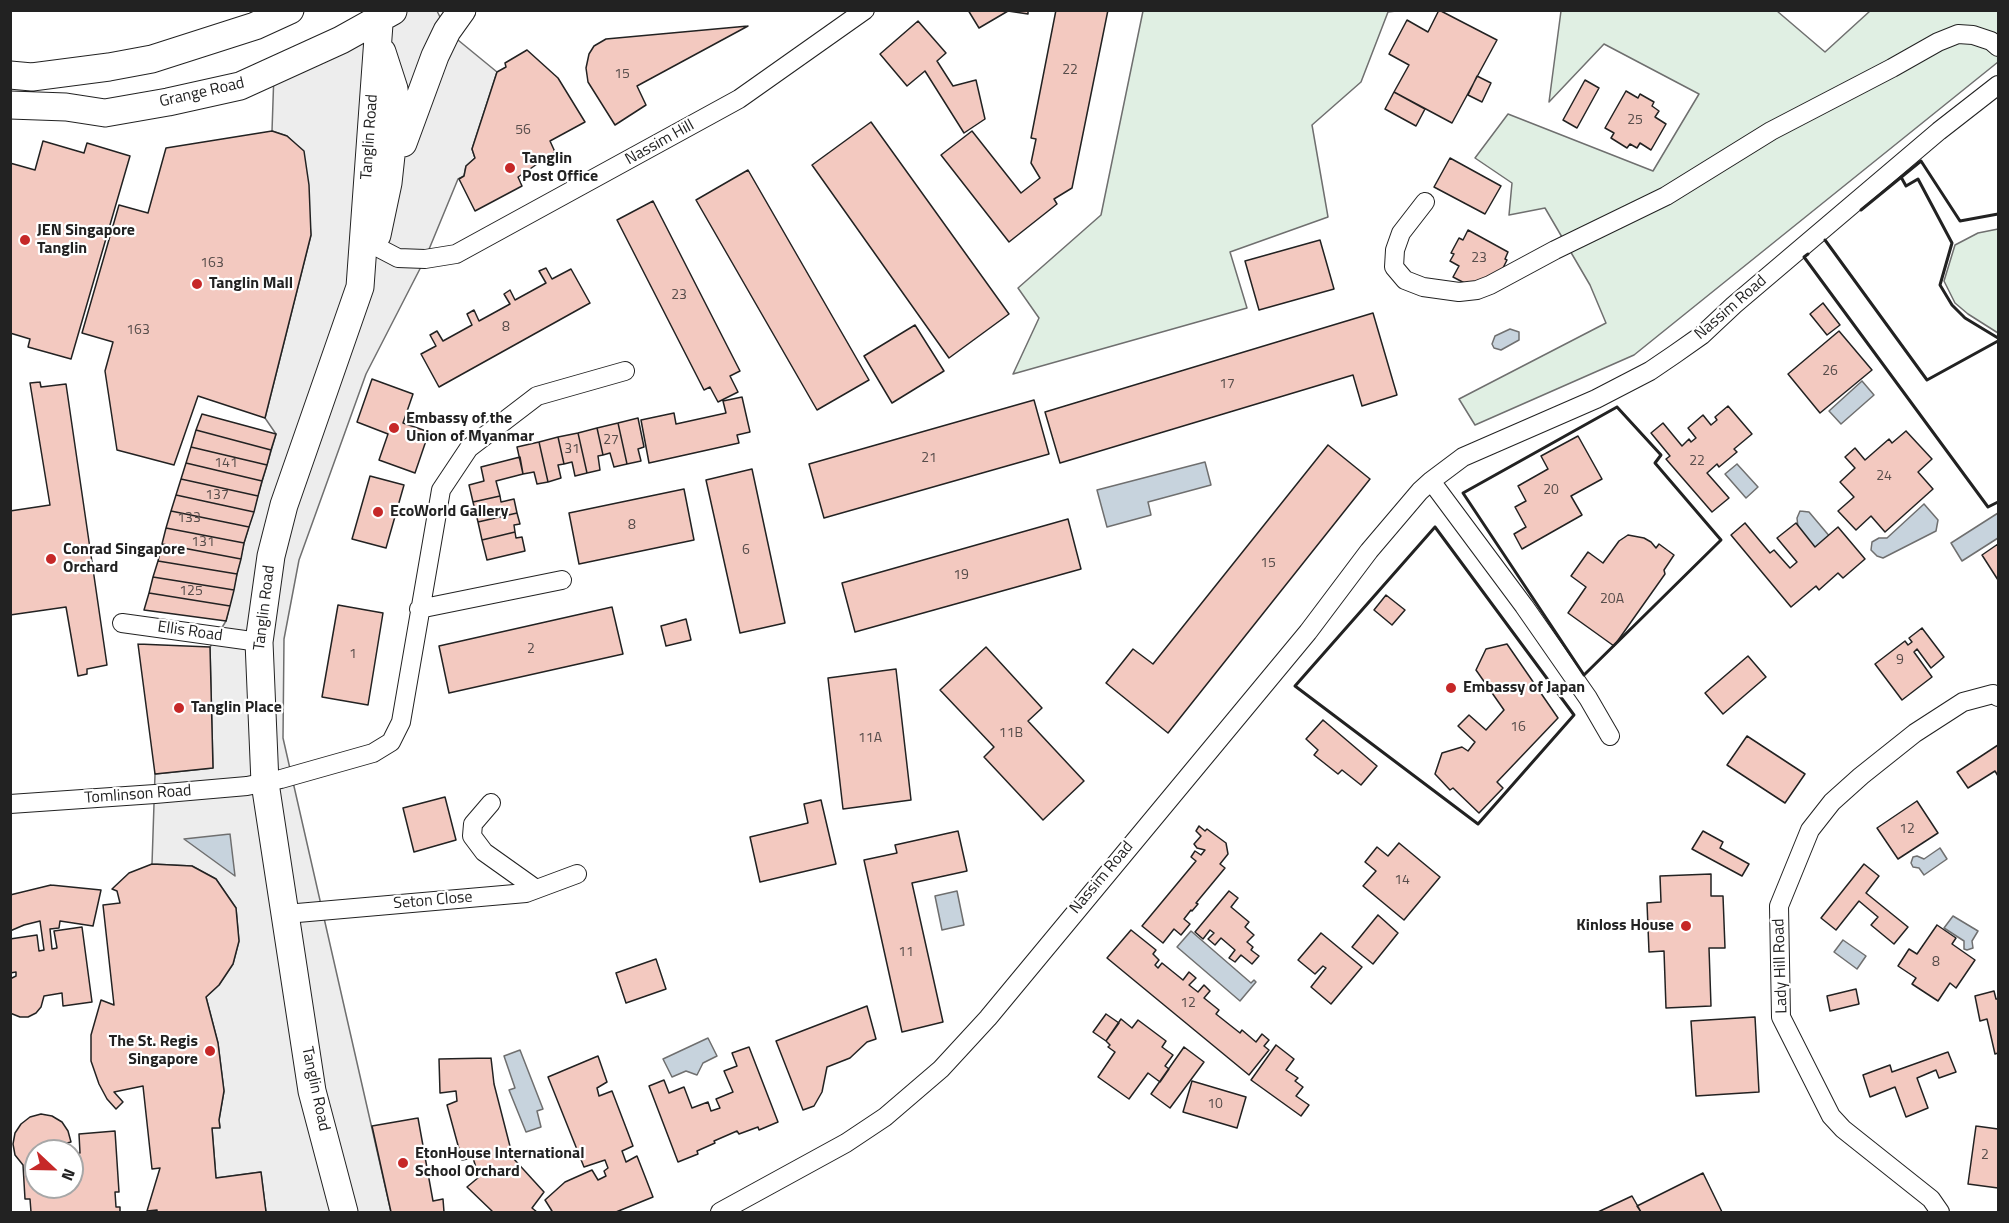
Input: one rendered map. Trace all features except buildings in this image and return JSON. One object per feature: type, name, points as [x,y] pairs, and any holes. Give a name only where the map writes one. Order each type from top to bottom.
[{"type":"main road","points":[[10,75],[43,75],[152,59],[260,18],[290,10]]},
{"type":"main road","points":[[388,183],[435,56],[447,31],[462,10]]},
{"type":"main road","points":[[360,287],[375,246],[388,183],[396,109],[383,21]]},
{"type":"main road","name":"Grange Road","points":[[10,105],[66,107],[105,112],[190,98],[240,86],[341,40],[351,22],[383,21]]},
{"type":"main road","name":"Tanglin Road","points":[[344,1212],[312,1091],[265,783],[259,642],[271,556],[284,505],[360,287],[373,96],[383,21]]},
{"type":"street","name":"Nassim Hill","points":[[375,246],[398,258],[425,259],[456,254],[739,99],[865,10]]},
{"type":"street","points":[[1425,202],[1401,233],[1395,250],[1394,267],[1405,280],[1423,287],[1459,292],[1477,290],[1666,196],[1771,131],[1938,42],[1958,34],[1973,35],[1991,41],[1998,47]]},
{"type":"street","name":"Nassim Road","points":[[720,1212],[846,1143],[885,1117],[941,1069],[988,1018],[1308,632],[1369,551],[1431,481],[1463,457],[1596,399],[1676,354],[1702,335],[1734,305],[1940,131],[1998,85]]},
{"type":"street","name":"Tomlinson Road","points":[[10,804],[155,795],[265,783],[373,753],[392,742],[401,722],[441,490],[469,448],[537,396],[625,371]]},
{"type":"street","points":[[1431,481],[1524,606],[1588,698],[1610,736]]},
{"type":"street","points":[[419,609],[562,580]]},
{"type":"street","name":"Ellis Road","points":[[122,623],[259,642]]},
{"type":"street","name":"Lady Hill Road","points":[[1940,1212],[1931,1199],[1843,1129],[1831,1116],[1781,1017],[1779,906],[1810,830],[1832,802],[1915,734],[1963,702],[1993,694],[1998,697]]},
{"type":"street","points":[[491,803],[472,824],[472,836],[484,852],[536,889]]},
{"type":"street","name":"Seton Close","points":[[286,914],[526,893],[577,874]]},
{"type":"green space","points":[[1143,11],[1396,11],[1388,12],[1361,82],[1312,125],[1328,217],[1230,252],[1247,308],[1013,374],[1039,318],[1018,288],[1101,215]]},
{"type":"green space","points":[[1561,11],[1777,11],[1825,52],[1870,11],[1998,11],[1998,62],[1634,355],[1475,425],[1459,399],[1606,323],[1590,285],[1545,208],[1509,215],[1512,183],[1475,158],[1508,114],[1653,171],[1699,94],[1604,44],[1549,102]]},
{"type":"green space","points":[[1998,229],[1998,333],[1955,303],[1944,281],[1955,245],[1978,233]]},
{"type":"shaded area","points":[[394,11],[437,11],[447,31],[497,72],[472,149],[475,158],[466,166],[464,176],[458,179],[425,259],[366,374],[299,560],[284,639],[283,738],[391,1212],[266,1212],[261,1172],[216,1178],[212,1128],[220,1127],[224,1091],[218,1043],[206,997],[219,985],[233,964],[239,941],[236,908],[216,879],[192,866],[152,864],[155,774],[213,768],[210,647],[226,621],[244,543],[276,434],[265,418],[311,235],[302,151],[287,136],[272,131],[274,72]]},
{"type":"shaded area","points":[[1510,329],[1519,332],[1519,340],[1501,350],[1494,348],[1492,344],[1495,336]]},
{"type":"shaded area","points":[[1862,381],[1874,395],[1841,424],[1829,411]]},
{"type":"shaded area","points":[[1205,462],[1211,485],[1148,502],[1151,515],[1107,527],[1097,490]]},
{"type":"shaded area","points":[[1737,464],[1758,487],[1746,498],[1725,474]]},
{"type":"shaded area","points":[[1924,504],[1938,520],[1936,531],[1883,558],[1871,550],[1872,542],[1879,538],[1887,538]]},
{"type":"shaded area","points":[[1800,511],[1809,512],[1831,538],[1816,551],[1798,528],[1797,518]]},
{"type":"shaded area","points":[[1998,513],[1998,538],[1962,561],[1951,543]]},
{"type":"shaded area","points":[[230,834],[235,876],[184,839]]},
{"type":"shaded area","points":[[1940,848],[1947,859],[1924,875],[1919,868],[1913,867],[1911,863],[1913,857],[1924,859]]},
{"type":"shaded area","points":[[957,891],[964,925],[942,930],[935,896]]},
{"type":"shaded area","points":[[1953,916],[1978,931],[1972,941],[1973,948],[1964,949],[1964,941],[1944,928]]},
{"type":"shaded area","points":[[1191,931],[1251,983],[1254,980],[1256,982],[1240,1001],[1177,947]]},
{"type":"shaded area","points":[[1843,940],[1866,956],[1857,969],[1834,952]]},
{"type":"shaded area","points":[[708,1038],[717,1056],[703,1063],[697,1075],[686,1071],[672,1077],[663,1059]]},
{"type":"shaded area","points":[[520,1050],[543,1109],[537,1111],[541,1127],[526,1132],[509,1090],[515,1088],[504,1056]]},
{"type":"wall","points":[[1861,210],[1921,161],[1960,221],[1998,214]]},
{"type":"wall","points":[[1901,177],[1906,186],[1918,179],[1952,243],[1940,285],[1952,305],[1965,318],[1998,338]]},
{"type":"wall","points":[[1825,240],[1927,380],[1998,341]]},
{"type":"wall","points":[[1808,254],[1804,257],[1988,507],[1998,502]]},
{"type":"wall","points":[[1617,407],[1661,455],[1655,463],[1721,540],[1584,675],[1463,493],[1617,407]]},
{"type":"wall","points":[[1435,527],[1574,715],[1478,824],[1295,686],[1435,527]]},
{"type":"place","name":"Tanglin Post Office","points":[[510,168]]},
{"type":"place","name":"JEN Singapore Tanglin","points":[[25,240]]},
{"type":"place","name":"Tanglin Mall","points":[[197,284]]},
{"type":"place","name":"Embassy of the Union of Myanmar","points":[[394,428]]},
{"type":"place","name":"EcoWorld Gallery","points":[[378,512]]},
{"type":"place","name":"Conrad Singapore Orchard","points":[[51,559]]},
{"type":"place","name":"Embassy of Japan","points":[[1451,688]]},
{"type":"place","name":"Tanglin Place","points":[[179,708]]},
{"type":"place","name":"Kinloss House","points":[[1686,926]]},
{"type":"place","name":"The St. Regis Singapore","points":[[210,1051]]},
{"type":"place","name":"EtonHouse International School Orchard","points":[[403,1163]]}]
